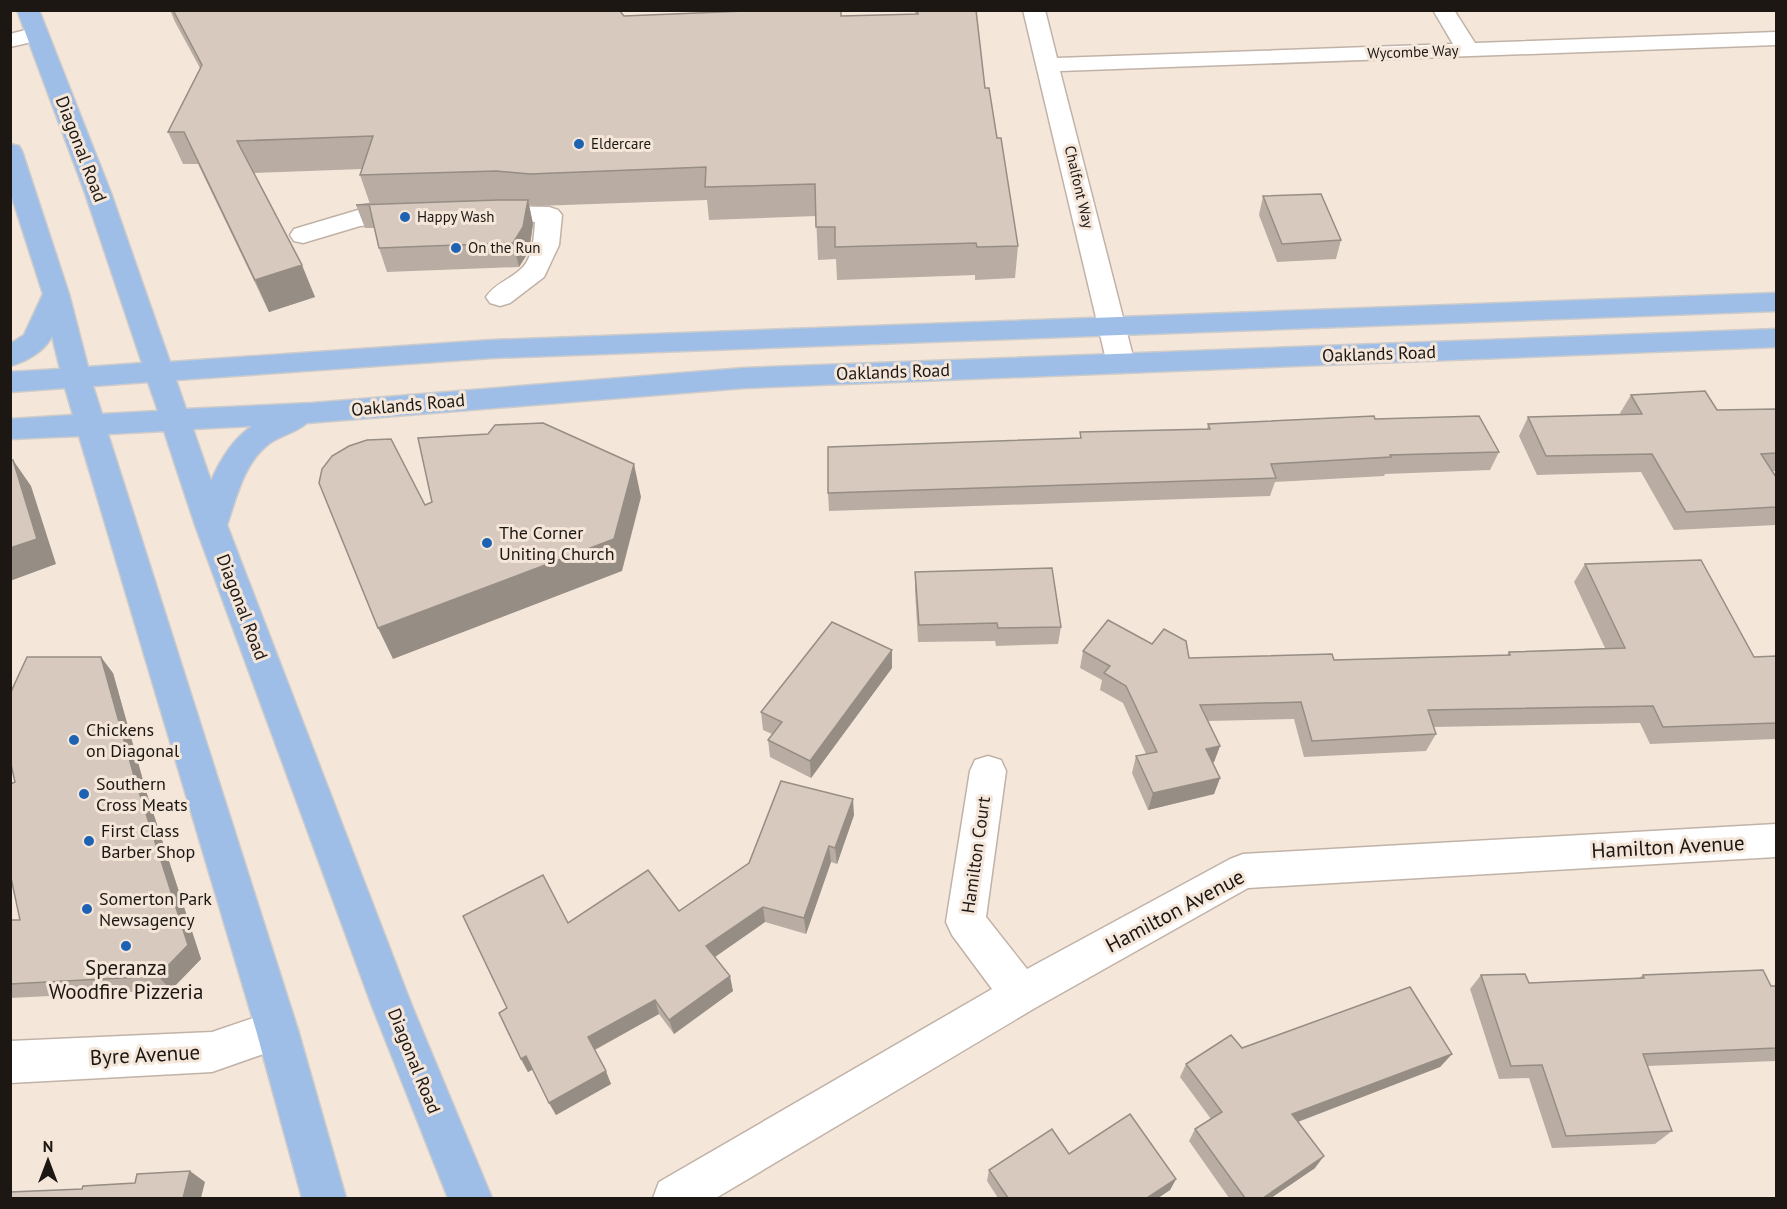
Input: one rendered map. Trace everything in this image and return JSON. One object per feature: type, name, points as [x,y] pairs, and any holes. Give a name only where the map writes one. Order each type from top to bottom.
[{"type":"main road","name":"Diagonal Road","points":[[32,22],[98,193],[211,525],[392,1006],[470,1198]]},
{"type":"main road","points":[[10,151],[57,294],[68,348],[277,1030],[324,1198]]},
{"type":"main road","points":[[10,357],[36,340],[57,294]]},
{"type":"main road","name":"Oaklands Road","points":[[10,382],[492,349],[1776,302]]},
{"type":"main road","name":"Oaklands Road","points":[[10,429],[312,413],[744,378],[1776,338]]},
{"type":"main road","points":[[211,525],[232,466],[242,450],[265,432],[312,413]]},
{"type":"street","name":"Chalfont Way","points":[[1034,10],[1121,364]]},
{"type":"street","points":[[1443,10],[1468,50]]},
{"type":"street","points":[[10,41],[32,22]]},
{"type":"street","name":"Wycombe Way","points":[[1049,65],[1776,39]]},
{"type":"street","points":[[303,235],[358,218],[549,215],[546,245],[535,271],[500,297]]},
{"type":"street","name":"Hamilton Court","points":[[988,771],[966,922],[1021,993]]},
{"type":"street","name":"Hamilton Avenue","points":[[675,1198],[1021,993],[1243,871],[1776,841]]},
{"type":"street","name":"Byre Avenue","points":[[10,1062],[212,1052],[277,1030]]},
{"type":"building","name":"Eldercare","points":[[173,10],[619,10],[624,16],[768,10],[841,10],[841,16],[918,14],[917,10],[976,10],[985,88],[989,88],[997,138],[1001,138],[1018,246],[977,247],[976,243],[835,247],[835,227],[816,227],[815,184],[705,187],[706,167],[530,174],[496,171],[360,175],[373,136],[237,141],[302,265],[255,280],[184,132],[168,132],[202,65]]},
{"type":"building","points":[[1321,194],[1341,240],[1282,244],[1263,196]]},
{"type":"building","points":[[528,200],[523,227],[513,243],[379,248],[369,205]]},
{"type":"building","points":[[1705,391],[1717,410],[1776,409],[1776,453],[1761,454],[1776,477],[1776,507],[1686,512],[1652,454],[1546,456],[1528,417],[1642,414],[1631,395]]},
{"type":"building","points":[[1374,416],[1375,419],[1479,416],[1499,452],[1390,455],[1391,457],[1271,464],[1276,478],[828,493],[828,447],[1081,438],[1080,432],[1210,429],[1208,424]]},
{"type":"building","name":"The Corner Uniting Church","points":[[543,423],[634,464],[614,539],[378,628],[319,483],[322,469],[332,456],[349,446],[367,440],[391,439],[425,505],[432,502],[418,438],[488,434],[495,425]]},
{"type":"building","points":[[10,460],[13,460],[37,539],[10,548]]},
{"type":"building","points":[[1701,560],[1754,657],[1776,656],[1776,723],[1663,727],[1653,706],[1428,710],[1436,734],[1312,741],[1301,702],[1200,705],[1220,746],[1206,749],[1220,778],[1153,793],[1136,756],[1157,752],[1126,686],[1104,673],[1110,666],[1083,651],[1108,620],[1152,644],[1164,629],[1186,641],[1189,658],[1332,654],[1334,660],[1510,655],[1509,652],[1625,648],[1585,564]]},
{"type":"building","points":[[1052,568],[1061,627],[998,628],[997,623],[919,625],[915,572]]},
{"type":"building","points":[[832,622],[892,650],[810,761],[768,740],[782,722],[761,712]]},
{"type":"building","points":[[27,657],[101,657],[134,776],[188,945],[158,976],[10,984],[10,920],[20,920],[10,873],[10,784],[15,782],[10,760],[10,694]]},
{"type":"building","points":[[781,781],[853,799],[835,848],[829,846],[804,918],[763,907],[706,946],[730,976],[669,1020],[655,1000],[588,1037],[606,1071],[549,1103],[526,1056],[521,1059],[499,1013],[507,1008],[463,916],[543,875],[568,923],[648,870],[679,911],[749,863]]},
{"type":"building","points":[[1763,970],[1771,986],[1776,986],[1776,1048],[1643,1054],[1672,1131],[1566,1136],[1542,1065],[1511,1066],[1481,975],[1525,974],[1529,983]]},
{"type":"building","points":[[1410,987],[1452,1054],[1292,1114],[1324,1156],[1263,1198],[1245,1198],[1195,1129],[1222,1112],[1186,1064],[1231,1035],[1242,1048]]},
{"type":"building","points":[[1130,1114],[1176,1179],[1147,1198],[1008,1198],[989,1170],[1052,1129],[1069,1154]]},
{"type":"building","points":[[190,1171],[183,1198],[10,1198],[10,1192],[82,1189],[83,1186],[135,1183],[137,1174]]},
{"type":"place","name":"Eldercare","points":[[579,144]]},
{"type":"place","name":"Happy Wash","points":[[405,217]]},
{"type":"place","name":"On the Run","points":[[456,248]]},
{"type":"place","name":"The Corner Uniting Church","points":[[487,543]]},
{"type":"place","name":"Chickens on Diagonal","points":[[74,740]]},
{"type":"place","name":"Southern Cross Meats","points":[[84,794]]},
{"type":"place","name":"First Class Barber Shop","points":[[89,841]]},
{"type":"place","name":"Somerton Park Newsagency","points":[[87,909]]},
{"type":"place","name":"Speranza Woodfire Pizzeria","points":[[126,946]]}]
